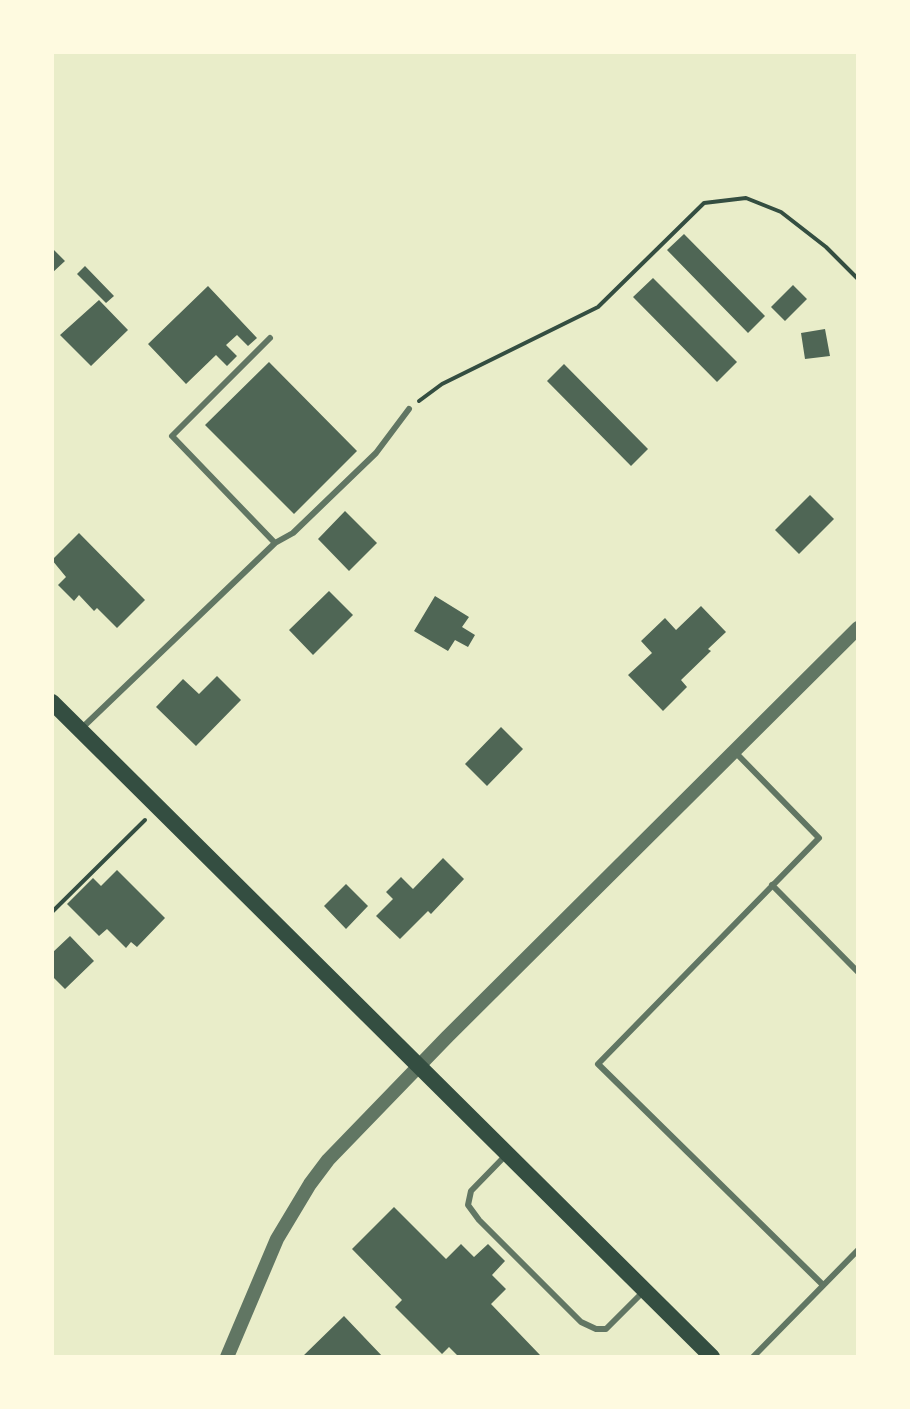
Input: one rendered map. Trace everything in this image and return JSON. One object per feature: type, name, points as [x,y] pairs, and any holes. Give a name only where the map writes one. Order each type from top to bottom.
[{"type":"main road","points":[[52,702],[712,1357]]},
{"type":"street","points":[[227,1357],[272,1249],[310,1184],[348,1137],[858,628]]},
{"type":"lane","points":[[270,338],[172,436],[275,543]]},
{"type":"lane","points":[[80,730],[275,543],[293,533],[376,453],[409,409]]},
{"type":"lane","points":[[734,752],[819,838],[598,1064],[823,1285]]},
{"type":"lane","points":[[772,885],[858,972]]},
{"type":"lane","points":[[507,1154],[471,1191],[468,1205],[479,1220],[581,1322],[596,1329],[606,1329],[645,1290]]},
{"type":"lane","points":[[753,1357],[858,1250]]},
{"type":"path","points":[[409,409],[442,384],[598,307],[704,203],[746,198],[781,212],[826,247],[858,279]]},
{"type":"path","points":[[52,912],[158,807]]},
{"type":"building","points":[[684,234],[765,316],[748,333],[667,250]]},
{"type":"building","points":[[52,248],[65,261],[52,273]]},
{"type":"building","points":[[85,266],[114,296],[106,303],[77,274]]},
{"type":"building","points":[[653,278],[737,362],[717,382],[633,297]]},
{"type":"building","points":[[793,285],[807,299],[785,321],[771,307]]},
{"type":"building","points":[[208,286],[257,338],[248,346],[237,335],[226,345],[237,356],[227,366],[216,355],[186,384],[148,344]]},
{"type":"building","points":[[99,300],[128,330],[91,366],[60,335]]},
{"type":"building","points":[[825,329],[830,356],[805,359],[801,333]]},
{"type":"building","points":[[269,362],[357,451],[294,514],[205,425]]},
{"type":"building","points":[[564,364],[648,449],[631,466],[547,381]]},
{"type":"building","points":[[810,495],[834,519],[799,554],[775,530]]},
{"type":"building","points":[[345,511],[377,543],[349,571],[318,539]]},
{"type":"building","points":[[79,533],[145,600],[117,628],[97,608],[94,611],[79,595],[74,601],[58,585],[66,577],[52,560]]},
{"type":"building","points":[[329,591],[353,615],[313,655],[289,630]]},
{"type":"building","points":[[435,596],[469,617],[462,627],[475,635],[468,647],[455,640],[448,651],[414,631]]},
{"type":"building","points":[[701,606],[726,632],[681,680],[687,687],[663,711],[628,675],[652,653],[641,641],[665,618],[676,630]]},
{"type":"building","points":[[217,676],[241,700],[196,746],[156,707],[183,679],[199,694]]},
{"type":"building","points":[[501,727],[523,749],[487,786],[465,764]]},
{"type":"building","points":[[443,858],[464,879],[431,914],[428,911],[400,939],[376,916],[393,899],[386,892],[401,877],[413,889]]},
{"type":"building","points":[[117,870],[165,918],[137,947],[131,942],[126,948],[107,929],[99,936],[67,904],[93,878],[101,886]]},
{"type":"building","points":[[346,884],[368,906],[346,929],[324,906]]},
{"type":"building","points":[[70,936],[94,961],[65,989],[52,976],[52,953]]},
{"type":"building","points":[[394,1207],[446,1259],[461,1244],[474,1257],[488,1244],[505,1261],[492,1275],[506,1289],[491,1304],[540,1355],[538,1357],[459,1357],[449,1347],[442,1354],[395,1307],[402,1300],[352,1249]]},
{"type":"building","points":[[344,1316],[383,1357],[302,1357]]}]
